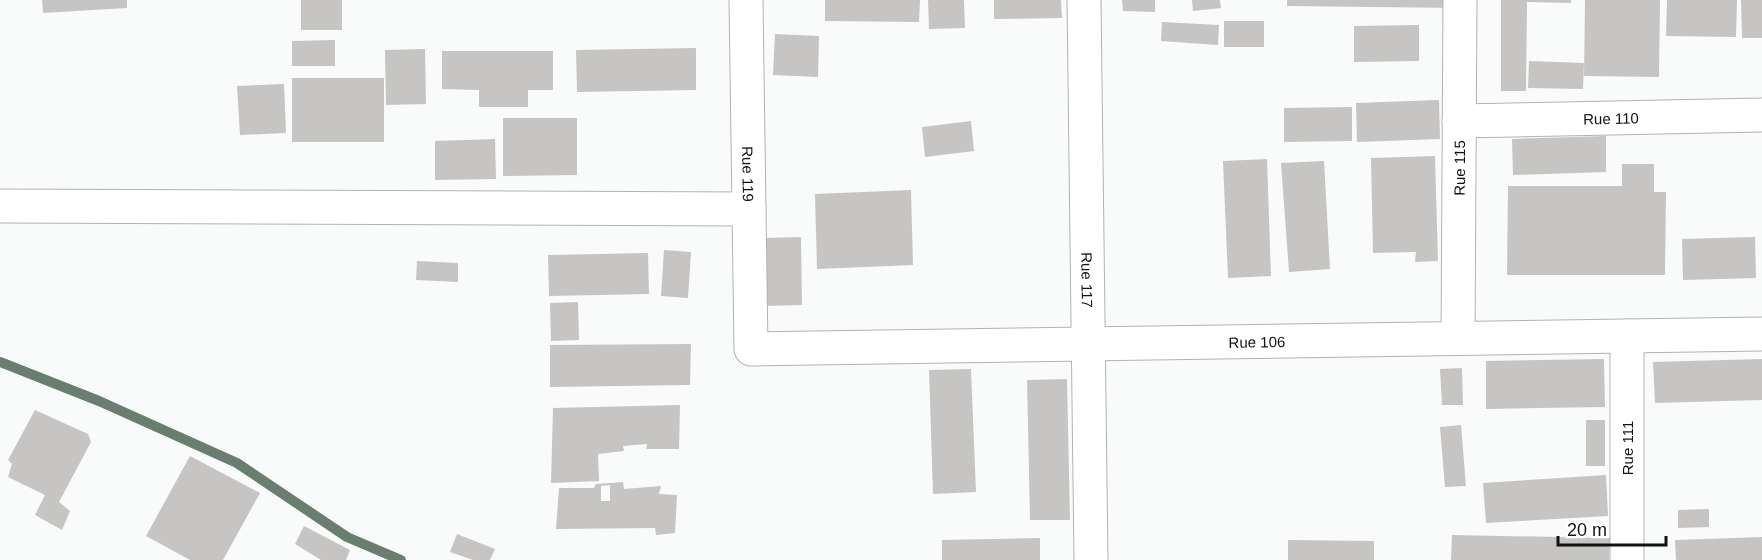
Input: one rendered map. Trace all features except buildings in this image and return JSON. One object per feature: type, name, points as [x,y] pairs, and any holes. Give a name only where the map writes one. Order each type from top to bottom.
[{"type":"street","name":"Rue 119","points":[[746,0],[751,349]]},
{"type":"street","name":"Rue 117","points":[[1084,0],[1091,560]]},
{"type":"street","name":"Rue 115","points":[[1458,338],[1460,0]]},
{"type":"street","name":"Rue 110","points":[[1459,121],[1762,115]]},
{"type":"street","points":[[0,206],[749,209]]},
{"type":"street","name":"Rue 106","points":[[751,349],[1762,333]]},
{"type":"street","name":"Rue 111","points":[[1627,336],[1627,560]]},
{"type":"waterway","points":[[0,362],[99,401],[237,463],[347,537],[401,560]]}]
